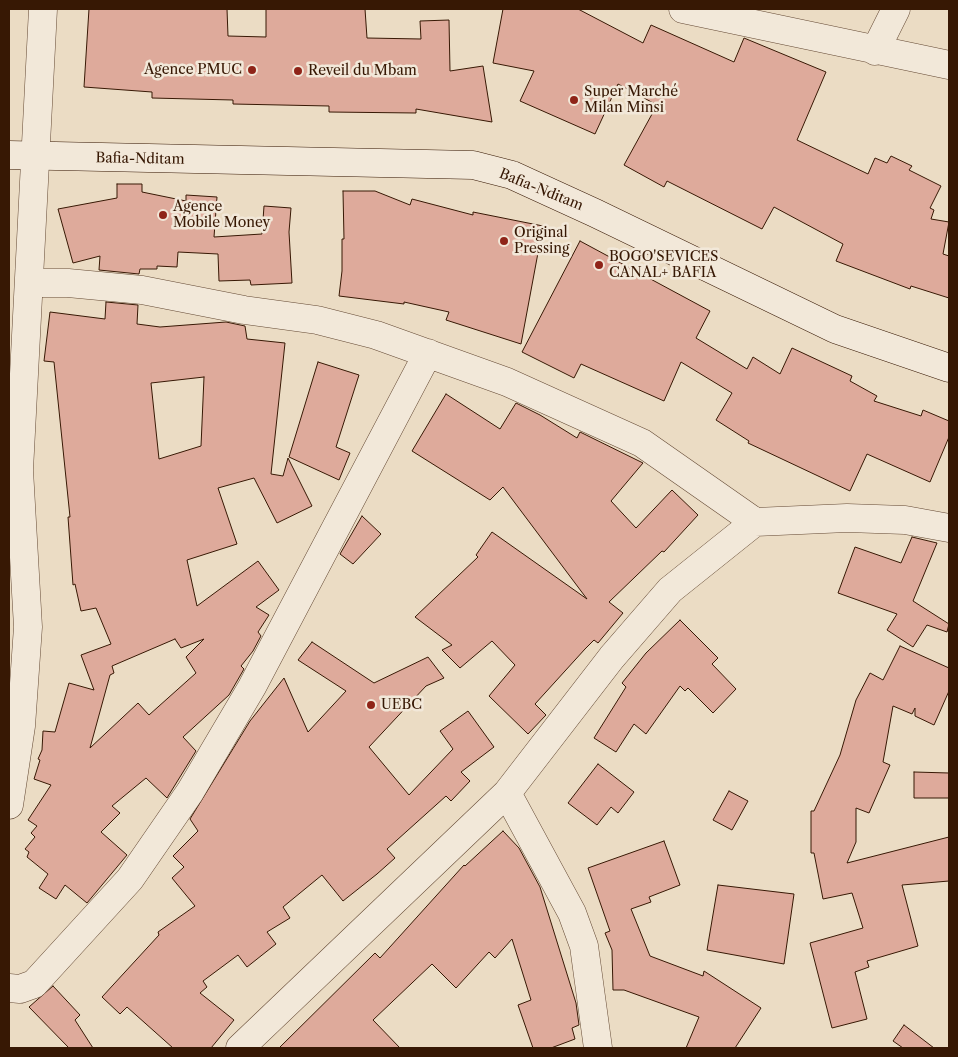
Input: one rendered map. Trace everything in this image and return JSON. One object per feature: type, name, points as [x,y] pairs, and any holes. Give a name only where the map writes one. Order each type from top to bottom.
[{"type":"street","points":[[9,805],[21,726],[28,627],[14,471],[29,283],[43,9]]},
{"type":"street","points":[[683,9],[875,51],[949,65]]},
{"type":"street","points":[[875,51],[896,9]]},
{"type":"street","name":"Bafia-Nditam","points":[[9,155],[35,157],[412,162],[473,165],[512,175],[595,212],[835,329],[949,368]]},
{"type":"street","points":[[29,283],[68,283],[142,290],[244,310],[309,318],[349,327],[428,353],[507,382],[642,443],[755,522]]},
{"type":"street","points":[[9,988],[20,989],[34,984],[130,879],[190,792],[270,654],[428,353]]},
{"type":"street","points":[[240,1048],[443,857],[507,793],[612,657],[670,590],[755,522],[846,518],[905,520],[949,528]]},
{"type":"street","points":[[507,793],[572,913],[584,946],[598,1048]]},
{"type":"building","points":[[89,9],[227,9],[228,36],[266,37],[266,9],[365,9],[367,38],[421,39],[420,21],[449,20],[450,71],[483,66],[492,122],[416,109],[416,113],[329,112],[329,106],[233,104],[233,100],[152,98],[152,92],[84,87]]},
{"type":"building","points":[[503,9],[578,9],[643,43],[651,25],[734,62],[744,38],[826,72],[797,140],[868,174],[875,158],[887,163],[891,156],[912,166],[909,170],[941,186],[930,208],[934,210],[931,219],[949,222],[943,254],[949,256],[949,298],[911,286],[910,289],[836,261],[843,244],[774,207],[762,229],[667,181],[664,187],[624,165],[657,105],[618,84],[595,134],[520,101],[534,71],[493,63]]},
{"type":"building","points":[[117,184],[142,184],[142,192],[186,201],[186,195],[217,197],[214,237],[262,234],[264,206],[291,208],[289,232],[292,283],[251,285],[250,280],[219,281],[218,254],[178,252],[177,267],[157,266],[157,269],[140,269],[139,274],[99,270],[100,256],[73,263],[58,209],[117,198]]},
{"type":"building","points":[[343,191],[375,191],[410,205],[412,199],[473,215],[473,212],[543,226],[521,344],[446,320],[449,312],[404,302],[404,304],[339,296],[342,271],[342,239],[344,239]]},
{"type":"building","points":[[580,241],[710,311],[696,338],[747,369],[753,357],[780,374],[792,348],[852,376],[850,381],[877,396],[874,401],[921,416],[923,410],[949,421],[949,437],[930,482],[867,454],[850,491],[748,443],[749,441],[716,420],[732,393],[681,362],[664,401],[581,364],[574,378],[522,352]]},
{"type":"building","points":[[106,302],[138,305],[137,324],[160,327],[226,322],[245,326],[247,339],[285,343],[271,474],[283,476],[288,458],[312,506],[277,523],[254,478],[218,488],[237,544],[187,560],[197,606],[258,561],[279,590],[256,607],[269,615],[258,632],[261,636],[253,651],[241,666],[244,669],[229,695],[183,737],[196,751],[167,798],[146,778],[112,806],[120,813],[101,832],[127,855],[87,903],[65,885],[56,899],[39,888],[48,874],[27,857],[29,852],[25,849],[35,837],[31,833],[37,826],[28,820],[51,785],[34,779],[42,750],[43,731],[55,732],[69,683],[94,690],[81,655],[111,644],[96,608],[81,611],[75,584],[73,585],[68,517],[70,517],[54,362],[44,361],[50,312],[105,319]],"holes":[[[204,377],[201,446],[159,459],[151,383]],[[175,639],[181,648],[204,639],[186,657],[196,673],[149,715],[138,703],[90,748],[110,675],[114,673],[112,666]]]},
{"type":"building","points":[[318,362],[359,375],[336,447],[350,453],[339,480],[289,457]]},
{"type":"building","points":[[446,394],[500,429],[516,403],[540,415],[577,438],[580,432],[643,463],[611,501],[636,528],[672,490],[698,515],[664,552],[662,551],[609,602],[623,613],[598,643],[594,640],[535,704],[546,715],[528,734],[489,696],[515,665],[492,641],[460,668],[442,650],[452,645],[415,617],[478,557],[476,555],[492,532],[587,599],[503,487],[490,500],[412,451]]},
{"type":"building","points":[[362,516],[381,534],[353,564],[340,554]]},
{"type":"building","points":[[912,537],[937,543],[913,601],[949,624],[947,632],[927,625],[913,647],[887,630],[897,614],[838,593],[855,547],[901,563]]},
{"type":"building","points":[[680,620],[718,658],[712,664],[736,689],[713,713],[688,688],[685,691],[680,686],[646,734],[634,724],[616,752],[594,738],[626,687],[622,683],[646,653]]},
{"type":"building","points":[[312,642],[374,683],[428,657],[444,678],[426,686],[369,747],[409,795],[453,749],[440,731],[468,711],[494,747],[461,772],[470,781],[451,801],[446,796],[387,849],[395,858],[377,874],[343,901],[322,875],[283,907],[290,918],[267,932],[276,944],[247,967],[238,955],[203,981],[207,987],[200,993],[234,1020],[211,1048],[173,1048],[127,1007],[120,1014],[102,997],[159,935],[158,932],[195,906],[172,878],[184,867],[173,856],[198,831],[190,819],[250,721],[284,678],[308,732],[346,691],[298,660]]},
{"type":"building","points":[[900,646],[949,668],[949,691],[934,725],[915,716],[915,708],[912,714],[893,706],[883,762],[890,765],[869,813],[856,808],[856,842],[847,863],[949,837],[949,881],[902,885],[918,946],[867,961],[869,967],[855,972],[867,1019],[832,1028],[810,943],[863,928],[852,893],[823,899],[814,853],[811,853],[811,811],[814,811],[840,755],[856,700],[870,673],[883,680]]},
{"type":"building","points":[[598,764],[634,792],[618,813],[611,807],[597,825],[568,803]]},
{"type":"building","points":[[914,772],[949,773],[949,798],[914,798]]},
{"type":"building","points":[[729,791],[748,801],[732,830],[713,820]]},
{"type":"building","points":[[503,831],[519,848],[540,887],[576,1003],[579,1025],[572,1028],[575,1039],[551,1048],[533,1048],[518,1005],[531,1000],[512,939],[495,958],[489,952],[456,988],[432,964],[373,1020],[400,1048],[279,1048],[375,953],[380,958],[464,865]]},
{"type":"building","points":[[664,841],[680,885],[649,897],[651,902],[631,909],[650,956],[703,976],[704,971],[761,1008],[735,1048],[686,1048],[699,1017],[624,990],[613,990],[612,950],[605,933],[610,931],[588,868]]},
{"type":"building","points":[[718,885],[794,894],[784,964],[707,950]]},
{"type":"building","points":[[53,986],[80,1015],[75,1020],[93,1048],[69,1048],[29,1007]]},
{"type":"building","points":[[904,1025],[934,1048],[903,1048],[893,1041]]},
{"type":"place","name":"Agence PMUC","points":[[252,70]]},
{"type":"place","name":"Reveil du Mbam","points":[[298,71]]},
{"type":"place","name":"Super Marché Milan Minsi","points":[[574,100]]},
{"type":"place","name":"Agence Mobile Money","points":[[163,215]]},
{"type":"place","name":"Original Pressing","points":[[504,241]]},
{"type":"place","name":"BOGO'SEVICES CANAL+ BAFIA","points":[[599,265]]},
{"type":"place","name":"UEBC","points":[[371,705]]}]
